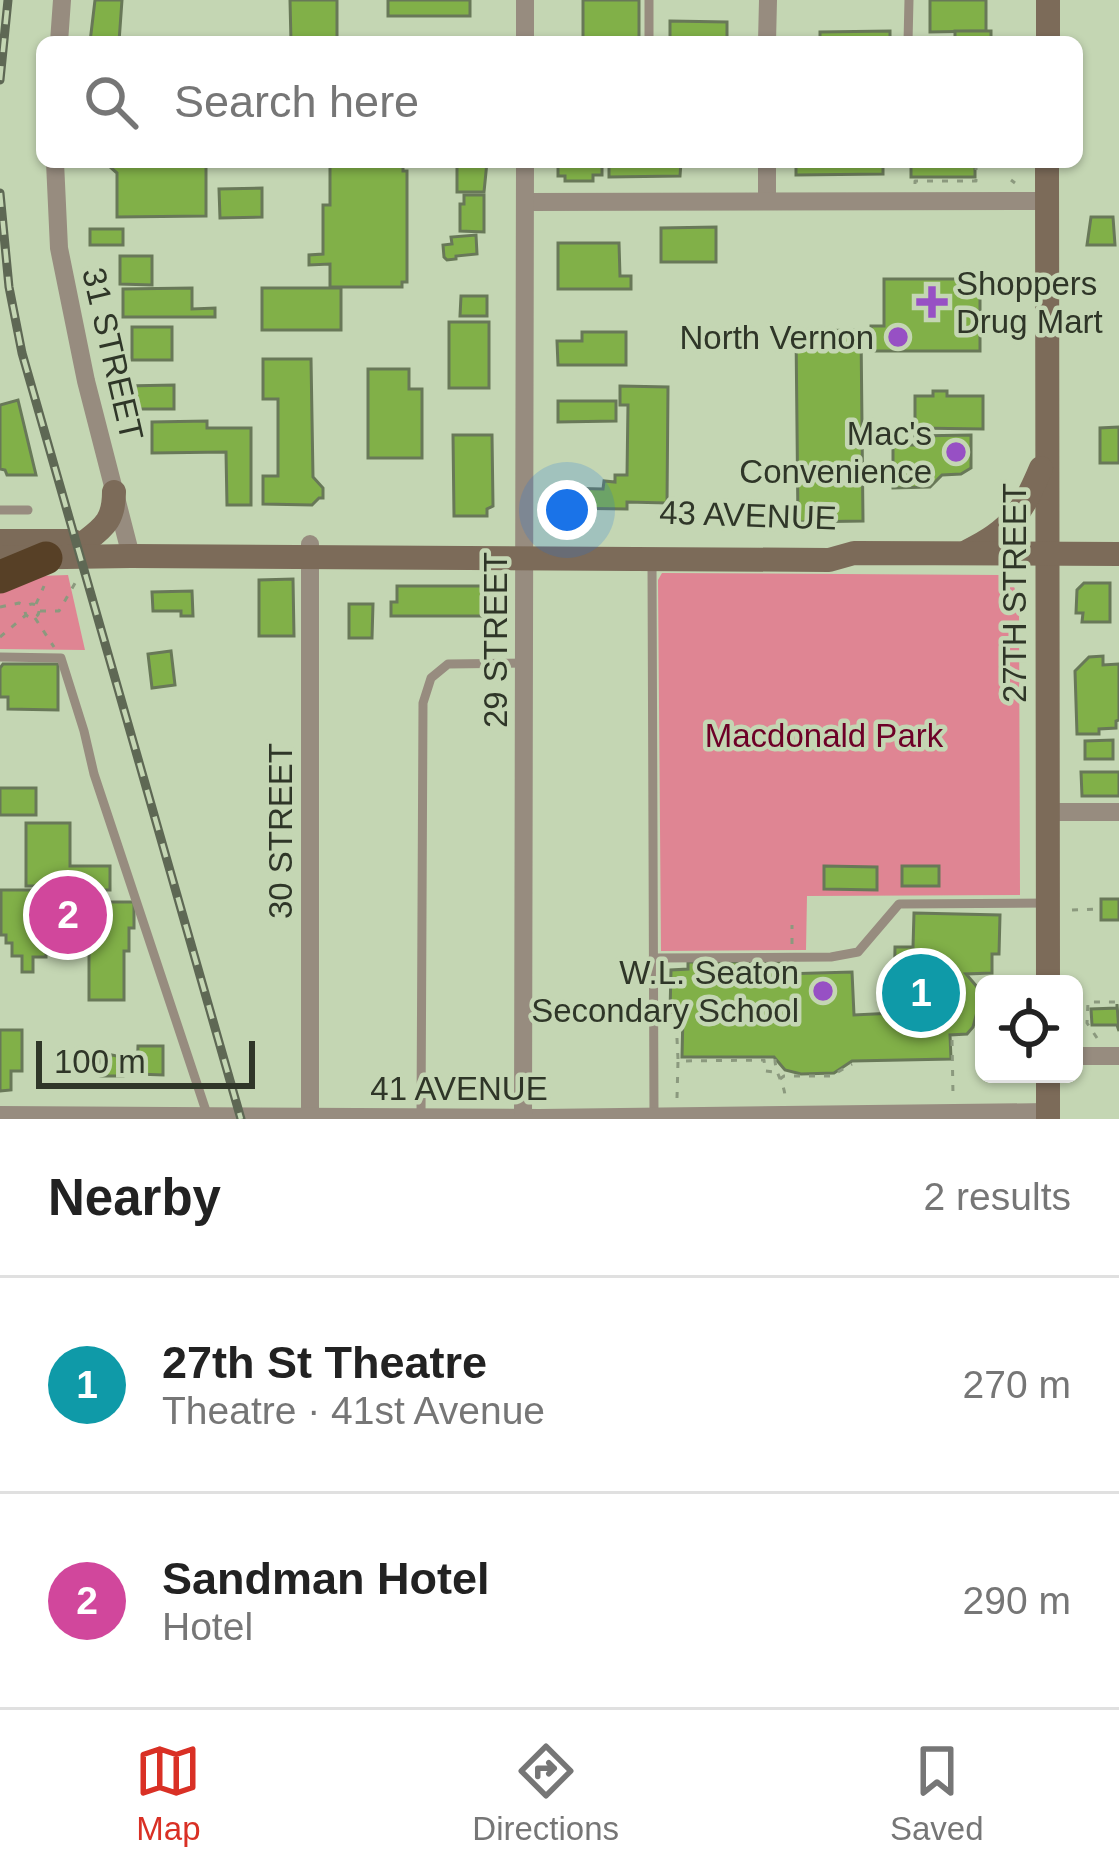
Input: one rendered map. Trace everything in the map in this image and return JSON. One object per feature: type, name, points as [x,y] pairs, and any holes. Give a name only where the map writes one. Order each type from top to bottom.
[{"type":"highway","points":[[0,578],[48,566]]},
{"type":"street","points":[[59,36],[62,0]]},
{"type":"street","points":[[525,0],[525,36]]},
{"type":"street","points":[[767,0],[767,36]]},
{"type":"street","points":[[1037,36],[1048,0]]},
{"type":"street","name":"31 STREET","points":[[55,168],[59,248],[86,380],[130,549]]},
{"type":"street","name":"29 STREET","points":[[524,1118],[526,168]]},
{"type":"street","points":[[767,168],[767,201]]},
{"type":"street","name":"27TH STREET","points":[[1047,168],[1048,812],[1060,906],[1049,975]]},
{"type":"street","points":[[526,202],[1047,201]]},
{"type":"street","points":[[965,553],[1012,524],[1047,455]]},
{"type":"street","points":[[86,541],[108,524],[114,513],[114,492]]},
{"type":"street","name":"43 AVENUE","points":[[0,541],[86,541],[130,549],[310,551],[828,545],[854,553]]},
{"type":"street","name":"43 AVENUE","points":[[0,558],[48,566],[130,549]]},
{"type":"street","name":"30 STREET","points":[[310,551],[310,1118]]},
{"type":"street","name":"43 AVENUE","points":[[526,551],[652,559],[829,560],[854,553]]},
{"type":"street","points":[[854,553],[1119,554]]},
{"type":"street","points":[[1048,812],[1119,812]]},
{"type":"street","points":[[1083,1056],[1119,1056]]},
{"type":"street","points":[[1048,1083],[1048,1115]]},
{"type":"street","name":"41 AVENUE","points":[[0,1115],[1048,1115]]},
{"type":"lane","points":[[649,0],[649,36]]},
{"type":"lane","points":[[908,36],[909,0]]},
{"type":"lane","points":[[0,510],[28,510]]},
{"type":"lane","points":[[649,1118],[652,559]]},
{"type":"lane","points":[[0,656],[61,658],[94,774],[208,1118]]},
{"type":"lane","points":[[421,1118],[423,704],[431,678],[448,664],[526,663]]},
{"type":"lane","points":[[653,958],[831,957],[858,952],[899,904],[1060,906]]},
{"type":"path","points":[[915,181],[976,181],[976,168]]},
{"type":"path","points":[[35,618],[48,566]]},
{"type":"path","points":[[0,607],[19,603],[59,611],[83,572]]},
{"type":"path","points":[[0,638],[26,615],[27,607]]},
{"type":"path","points":[[26,615],[35,618],[61,658]]},
{"type":"path","points":[[1060,906],[1099,909]]},
{"type":"path","points":[[791,957],[792,925]]},
{"type":"path","points":[[1098,1039],[1088,1023],[1088,1002],[1119,1002]]},
{"type":"path","points":[[1083,1015],[1088,1015]]},
{"type":"path","points":[[677,1098],[676,1019],[683,1019]]},
{"type":"path","points":[[952,1040],[952,1097]]},
{"type":"path","points":[[776,1059],[775,1072],[785,1097]]},
{"type":"path","points":[[678,1061],[764,1060],[765,1071],[775,1072]]},
{"type":"path","points":[[780,1079],[831,1076],[851,1064]]},
{"type":"green space","name":"Macdonald Park","points":[[662,573],[999,575],[1013,584],[1019,600],[1020,895],[807,896],[806,950],[661,951],[658,580]]},
{"type":"green space","points":[[68,575],[85,650],[0,649],[0,591],[38,576]]},
{"type":"building","points":[[95,0],[122,0],[119,36],[91,36]]},
{"type":"building","points":[[290,0],[337,0],[337,36],[291,36]]},
{"type":"building","points":[[388,0],[470,0],[470,16],[388,16]]},
{"type":"building","points":[[583,0],[639,0],[639,36],[583,36]]},
{"type":"building","points":[[930,0],[986,0],[986,31],[930,32]]},
{"type":"building","points":[[670,21],[727,22],[727,36],[670,36]]},
{"type":"building","points":[[890,31],[890,36],[820,36],[820,32]]},
{"type":"building","points":[[955,31],[991,31],[991,36],[955,36]]},
{"type":"building","points":[[111,168],[206,168],[206,216],[117,217],[117,173]]},
{"type":"building","points":[[330,168],[407,171],[407,282],[402,287],[330,287],[330,264],[309,265],[309,255],[323,254],[323,205],[330,205]]},
{"type":"building","points":[[457,168],[486,168],[484,192],[457,192]]},
{"type":"building","points":[[558,168],[602,168],[602,175],[593,175],[593,181],[565,181],[565,176],[558,176]]},
{"type":"building","points":[[609,168],[681,168],[680,176],[609,177]]},
{"type":"building","points":[[796,168],[883,168],[883,174],[796,175]]},
{"type":"building","points":[[911,168],[975,168],[975,177],[911,177]]},
{"type":"building","points":[[262,188],[262,217],[220,218],[219,189]]},
{"type":"building","points":[[464,195],[484,195],[484,232],[460,231]]},
{"type":"building","points":[[1091,217],[1113,217],[1115,245],[1087,245]]},
{"type":"building","points":[[716,227],[716,262],[661,262],[661,228]]},
{"type":"building","points":[[90,229],[123,229],[123,245],[90,245]]},
{"type":"building","points":[[476,235],[477,254],[444,257],[443,245],[452,244],[451,237]]},
{"type":"building","points":[[558,243],[619,243],[620,276],[631,276],[631,289],[558,289]]},
{"type":"building","points":[[120,256],[152,256],[152,285],[120,284]]},
{"type":"building","name":"Shoppers Drug Mart","points":[[884,279],[980,279],[980,351],[871,351],[871,326],[884,326]]},
{"type":"building","points":[[192,288],[192,309],[215,308],[215,317],[123,317],[123,289]]},
{"type":"building","points":[[262,288],[341,288],[341,330],[262,330]]},
{"type":"building","points":[[461,296],[487,296],[487,316],[460,316]]},
{"type":"building","points":[[449,322],[489,322],[489,388],[449,388]]},
{"type":"building","points":[[132,327],[172,327],[172,360],[132,360]]},
{"type":"building","points":[[861,330],[863,521],[798,522],[796,331]]},
{"type":"building","points":[[582,332],[626,332],[626,365],[558,365],[557,341],[582,341]]},
{"type":"building","points":[[263,359],[311,359],[313,477],[323,488],[323,498],[312,505],[263,504],[263,476],[278,476],[278,399],[263,399]]},
{"type":"building","points":[[368,369],[409,369],[409,389],[422,389],[422,458],[368,458]]},
{"type":"building","points":[[174,385],[174,409],[125,409],[125,386]]},
{"type":"building","points":[[620,386],[668,387],[667,503],[627,502],[627,509],[558,508],[559,488],[603,489],[604,481],[615,482],[615,475],[627,475],[628,405],[620,405]]},
{"type":"building","points":[[933,391],[983,396],[983,429],[915,428],[915,396],[933,396]]},
{"type":"building","points":[[18,400],[36,475],[7,475],[0,469],[0,405]]},
{"type":"building","points":[[558,401],[616,401],[616,421],[558,422]]},
{"type":"building","points":[[207,421],[207,428],[251,428],[251,505],[227,505],[226,452],[152,453],[152,422]]},
{"type":"building","points":[[1119,427],[1119,463],[1100,463],[1100,428]]},
{"type":"building","points":[[453,435],[492,435],[493,506],[487,509],[487,516],[454,516]]},
{"type":"building","points":[[971,435],[971,468],[942,475],[930,487],[893,488],[893,445],[915,445],[915,436]]},
{"type":"building","points":[[293,579],[294,636],[259,636],[259,580]]},
{"type":"building","points":[[1084,583],[1110,583],[1110,622],[1082,622],[1083,613],[1076,613],[1077,590]]},
{"type":"building","points":[[397,586],[493,586],[492,603],[499,603],[499,616],[391,616]]},
{"type":"building","points":[[192,591],[193,616],[153,611],[152,592]]},
{"type":"building","points":[[349,604],[373,604],[372,638],[349,638]]},
{"type":"building","points":[[171,651],[175,685],[152,688],[148,654]]},
{"type":"building","points":[[1103,656],[1103,665],[1119,664],[1119,720],[1116,728],[1099,729],[1099,734],[1077,734],[1075,671],[1089,657]]},
{"type":"building","points":[[3,664],[58,664],[58,710],[8,709],[8,697],[0,697]]},
{"type":"building","points":[[1113,740],[1113,759],[1085,759],[1085,741]]},
{"type":"building","points":[[1081,772],[1119,772],[1119,796],[1082,796]]},
{"type":"building","points":[[0,788],[36,788],[36,815],[0,815]]},
{"type":"building","points":[[26,823],[70,823],[70,866],[110,866],[110,890],[54,894],[54,902],[134,902],[134,928],[129,928],[129,951],[124,951],[124,1000],[89,1000],[89,941],[46,941],[46,957],[33,957],[33,972],[22,972],[22,956],[12,956],[12,943],[1,935],[1,890],[40,890],[40,886],[26,886]]},
{"type":"building","points":[[824,866],[877,867],[877,890],[824,889]]},
{"type":"building","points":[[902,866],[939,866],[939,886],[902,886]]},
{"type":"building","points":[[1101,899],[1119,899],[1119,920],[1101,920]]},
{"type":"building","points":[[914,913],[1000,915],[999,954],[992,954],[992,973],[966,974],[975,984],[975,1020],[967,1034],[950,1035],[951,1059],[852,1061],[834,1073],[801,1074],[785,1070],[774,1057],[682,1057],[683,1014],[670,1012],[671,970],[688,969],[688,962],[782,962],[782,974],[852,972],[854,1015],[894,1013],[895,947],[913,947]]},
{"type":"building","points":[[1117,1004],[1119,1031],[1117,1025],[1092,1025],[1091,1009],[1117,1008]]},
{"type":"building","points":[[0,1030],[22,1030],[22,1071],[11,1071],[11,1090],[0,1091]]},
{"type":"building","points":[[138,1046],[163,1046],[163,1075],[137,1074]]},
{"type":"building","points":[[101,1057],[123,1057],[123,1076],[101,1076]]},
{"type":"railway","points":[[0,80],[8,0]]},
{"type":"railway","points":[[0,193],[9,287],[22,353],[241,1119]]},
{"type":"place","name":"Shoppers Drug Mart","points":[[932,302]]},
{"type":"place","name":"North Vernon","points":[[898,337]]},
{"type":"place","name":"Mac's Convenience","points":[[956,452]]},
{"type":"place","name":"Sandman Hotel","points":[[68,915]]},
{"type":"place","name":"W.L. Seaton Secondary School","points":[[823,991]]},
{"type":"place","name":"27th St Theatre","points":[[921,993]]}]
